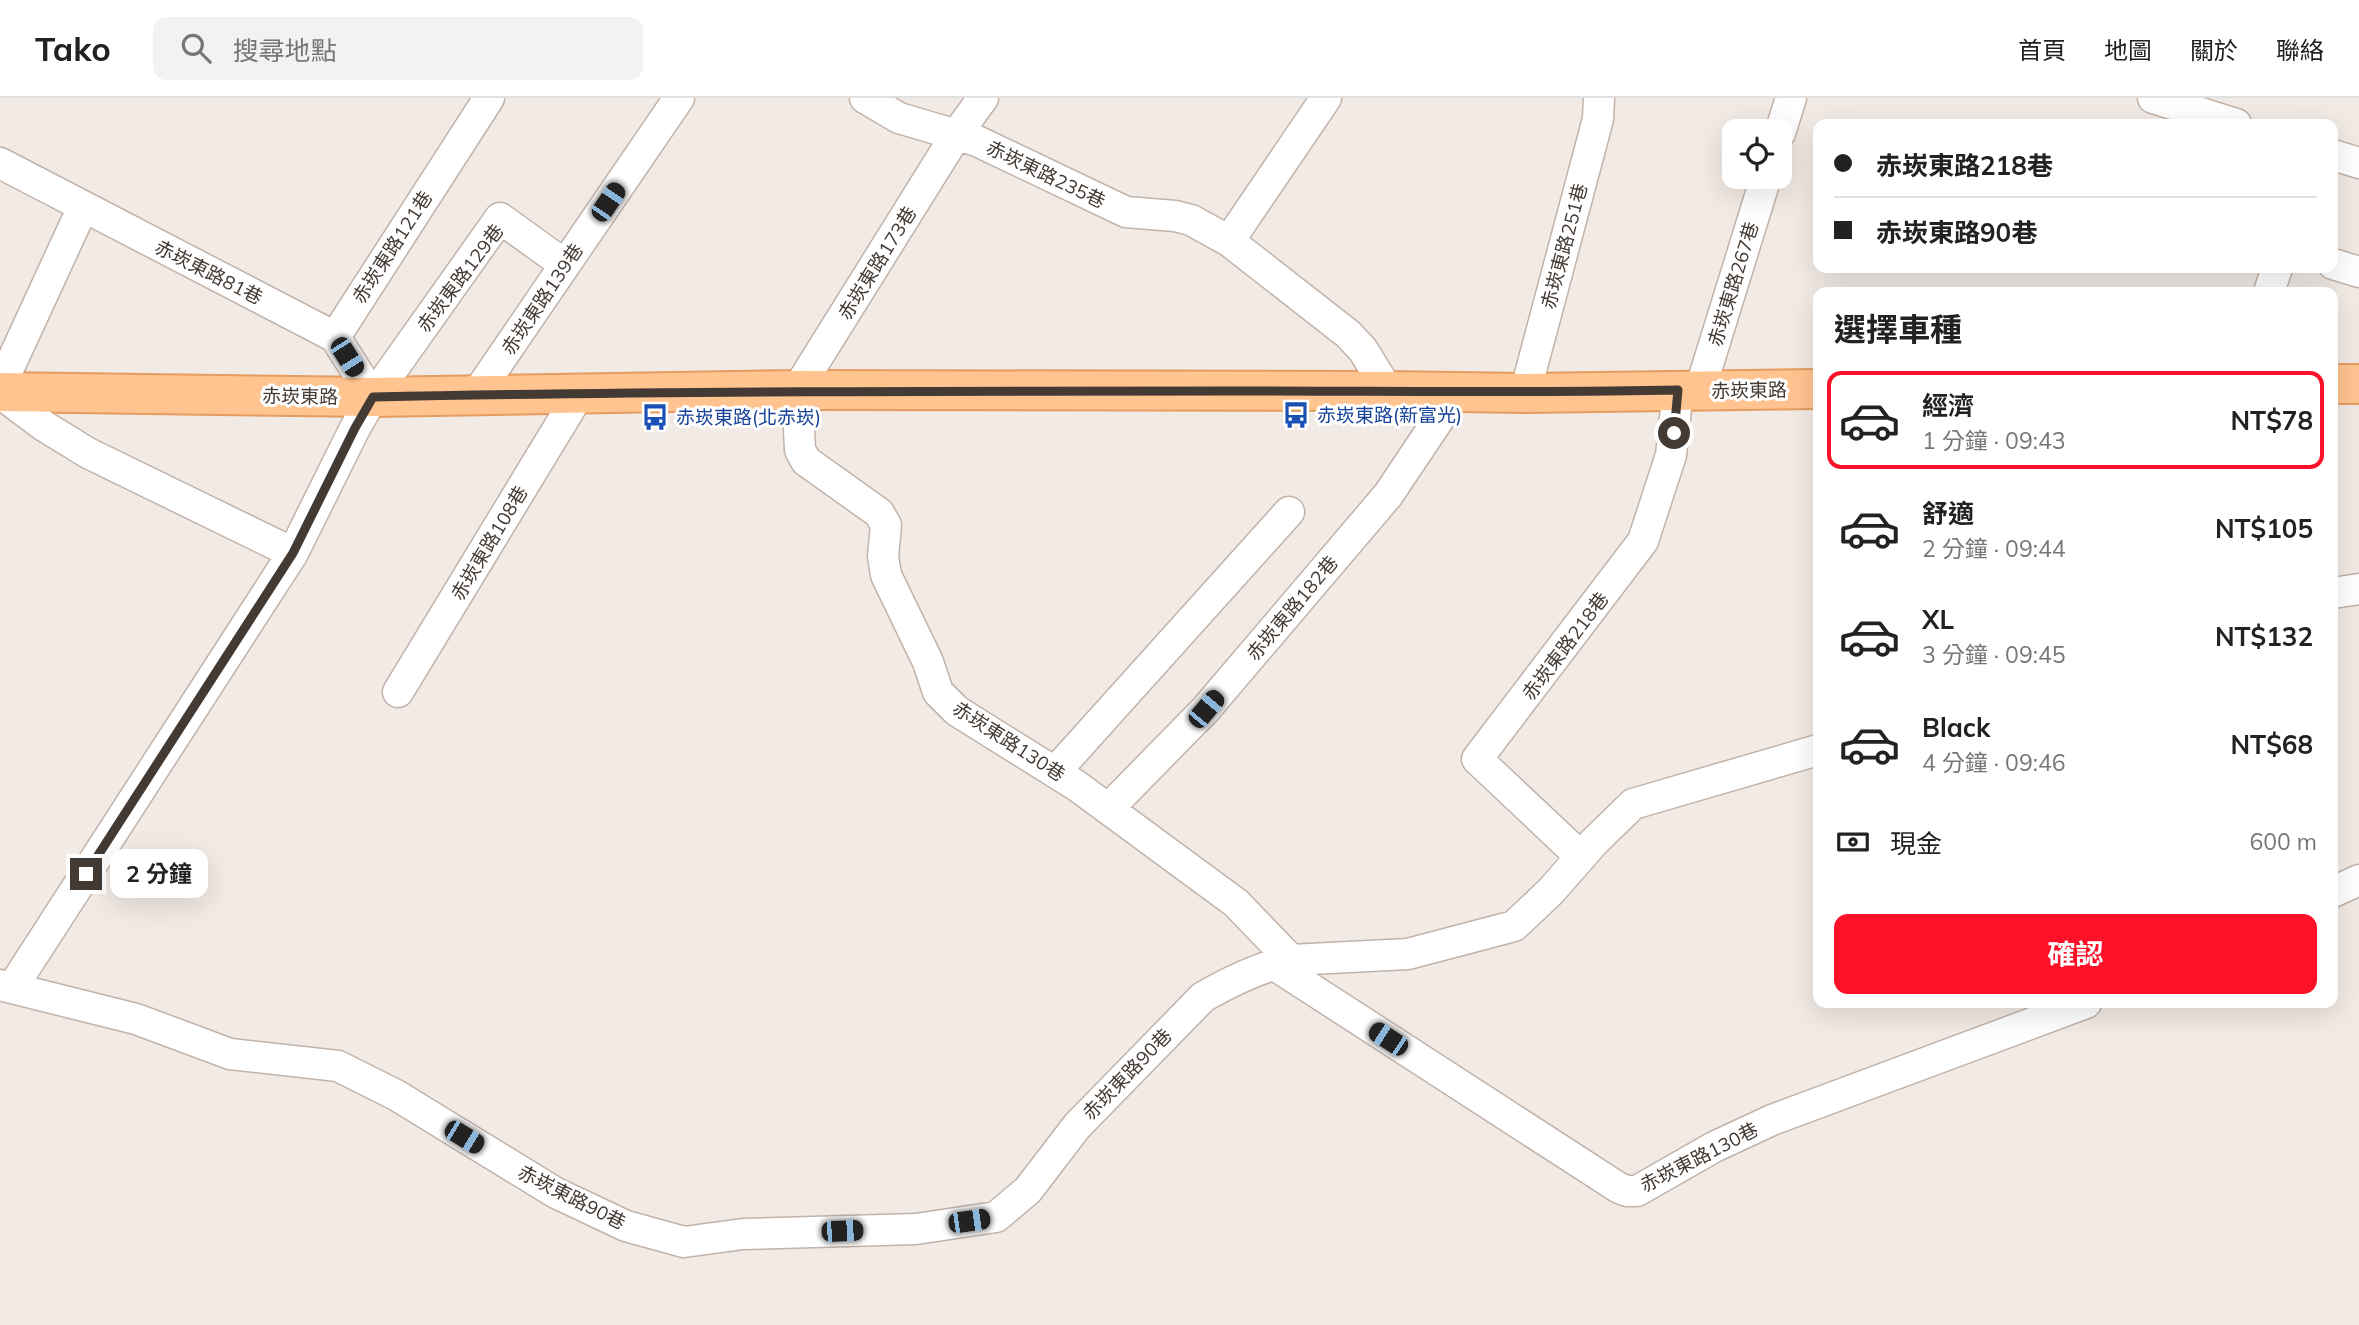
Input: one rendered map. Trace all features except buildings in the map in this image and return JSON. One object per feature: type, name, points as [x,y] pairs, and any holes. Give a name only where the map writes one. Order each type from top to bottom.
[{"type":"main road","name":"赤崁東路","points":[[0,391],[373,397],[797,390],[1525,393],[1813,389]]},
{"type":"street","name":"赤崁東路121巷","points":[[335,337],[489,98]]},
{"type":"street","name":"赤崁東路139巷","points":[[476,395],[679,98]]},
{"type":"street","name":"赤崁東路235巷","points":[[865,98],[899,118],[977,141],[1126,212],[1191,220],[1229,241],[1348,334],[1363,350],[1388,391]]},
{"type":"street","name":"赤崁東路173巷","points":[[797,390],[956,135],[983,98]]},
{"type":"street","points":[[1229,241],[1326,98]]},
{"type":"street","name":"赤崁東路251巷","points":[[1525,393],[1598,119],[1599,98]]},
{"type":"street","points":[[1784,119],[1791,98]]},
{"type":"street","points":[[2153,98],[2220,119]]},
{"type":"street","points":[[2338,157],[2359,163]]},
{"type":"street","name":"赤崁東路81巷","points":[[0,163],[335,337]]},
{"type":"street","name":"赤崁東路267巷","points":[[1689,390],[1762,189]]},
{"type":"street","points":[[83,206],[0,391],[44,426],[88,453],[293,553]]},
{"type":"street","name":"赤崁東路129巷","points":[[373,397],[500,218],[565,264]]},
{"type":"street","points":[[2338,266],[2359,272]]},
{"type":"street","points":[[335,337],[373,397]]},
{"type":"street","name":"赤崁東路130巷","points":[[797,390],[800,450],[806,461],[879,513],[886,525],[883,556],[886,575],[928,662],[938,692],[957,711],[1109,808],[1236,903],[1282,962],[1607,1181],[1628,1191],[1637,1191],[1714,1147],[1772,1120],[2073,1008]]},
{"type":"street","name":"赤崁東路218巷","points":[[1581,857],[1478,759],[1643,541],[1689,390]]},
{"type":"street","name":"赤崁東路182巷","points":[[1109,808],[1206,709],[1379,506],[1457,392]]},
{"type":"street","name":"赤崁東路108巷","points":[[398,692],[579,394]]},
{"type":"street","name":"赤崁東路90巷","points":[[373,397],[293,553],[6,987],[136,1019],[230,1054],[338,1066],[396,1095],[556,1193],[626,1226],[684,1242],[743,1234],[916,1229],[996,1217],[1028,1190],[1077,1126],[1203,996],[1282,962]]},
{"type":"street","points":[[1055,772],[1289,512]]},
{"type":"street","points":[[2338,592],[2359,589]]},
{"type":"street","points":[[1282,962],[1408,954],[1514,926],[1633,804],[1813,751]]},
{"type":"street","points":[[2338,890],[2359,880]]},
{"type":"place","name":"赤崁東路(新富光)","points":[[1296,415]]},
{"type":"place","name":"赤崁東路(北赤崁)","points":[[655,417]]},
{"type":"route","points":[[86,874],[293,553],[373,397],[797,390],[1525,393],[1678,390],[1674,433]]}]
